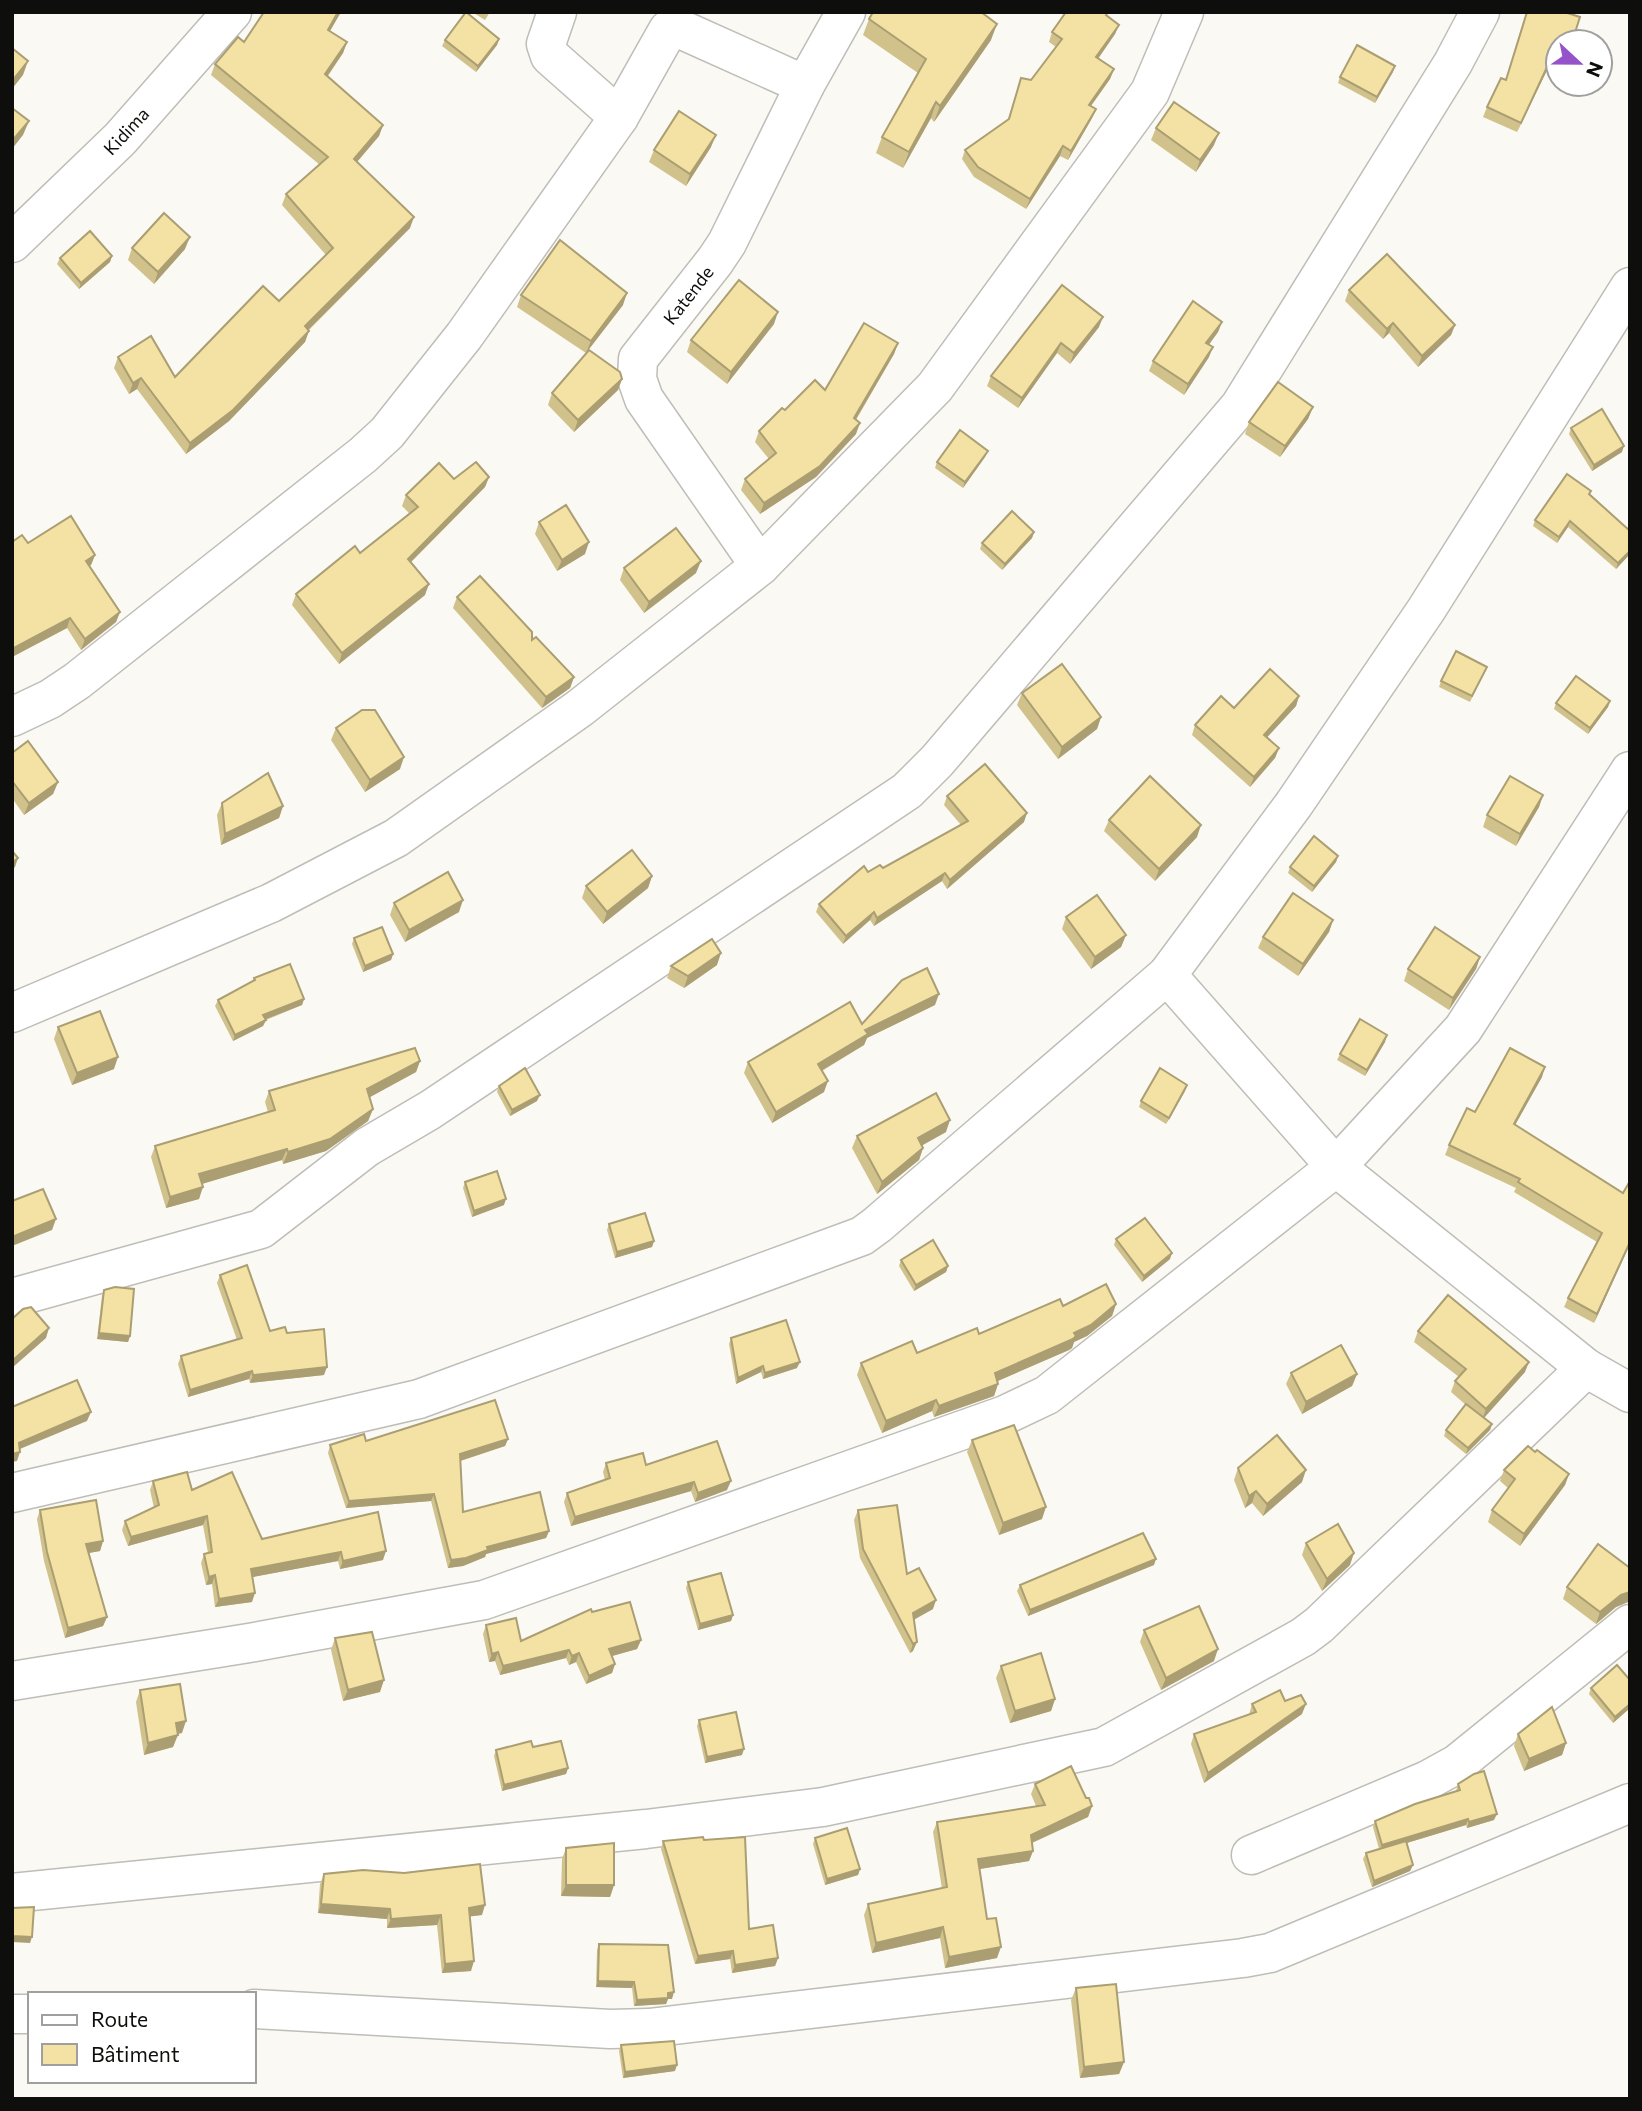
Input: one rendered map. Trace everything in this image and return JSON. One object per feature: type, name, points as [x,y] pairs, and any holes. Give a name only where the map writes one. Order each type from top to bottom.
[{"type":"street","name":"Kidima","points":[[12,243],[120,139],[232,12]]},
{"type":"street","name":"Katende","points":[[760,566],[644,399],[637,379],[638,359],[727,243],[805,85],[846,12]]},
{"type":"street","points":[[12,1013],[271,903],[396,838],[580,708],[760,566],[935,387],[1150,92],[1184,12]]},
{"type":"street","points":[[12,1298],[261,1229],[367,1147],[430,1110],[907,791],[937,761],[1240,406],[1453,63],[1480,12]]},
{"type":"street","points":[[552,28],[550,55],[619,117]]},
{"type":"street","points":[[12,717],[50,699],[77,681],[363,456],[387,433],[464,336],[619,117],[668,30],[678,28],[805,85]]},
{"type":"street","points":[[12,1493],[419,1399],[862,1236],[877,1226],[1167,975],[1294,804],[1418,621],[1630,287]]},
{"type":"street","points":[[12,1681],[249,1643],[484,1600],[1005,1415],[1047,1395],[1336,1167],[1463,1029],[1630,771]]},
{"type":"street","points":[[1167,975],[1336,1167],[1586,1368],[1630,1393]]},
{"type":"street","points":[[12,1893],[646,1829],[823,1807],[1104,1747],[1292,1644],[1319,1625],[1586,1368]]},
{"type":"street","points":[[1251,1854],[1428,1780],[1457,1764],[1630,1624]]},
{"type":"street","points":[[256,2009],[610,2029],[649,2028],[1243,1958],[1270,1953],[1630,1803]]},
{"type":"building","points":[[264,12],[338,12],[328,30],[347,42],[325,74],[383,125],[354,159],[414,217],[305,326],[309,331],[233,410],[190,443],[141,378],[133,383],[118,357],[151,336],[175,377],[263,286],[279,301],[333,248],[286,194],[328,157],[215,64],[238,37],[244,42]]},
{"type":"building","points":[[466,12],[499,39],[478,66],[445,40]]},
{"type":"building","points":[[873,12],[981,12],[997,24],[940,106],[936,102],[909,152],[882,137],[926,59],[869,19]]},
{"type":"building","points":[[1066,12],[1108,12],[1106,15],[1119,25],[1096,57],[1114,69],[1089,105],[1096,109],[1071,151],[1063,146],[1030,199],[978,167],[965,150],[1009,119],[1021,78],[1031,80],[1062,39],[1052,32]]},
{"type":"building","points":[[1527,12],[1564,12],[1580,17],[1576,28],[1544,28],[1544,74],[1521,123],[1487,107],[1501,78],[1506,80]]},
{"type":"building","points":[[1357,45],[1395,66],[1377,97],[1340,77]]},
{"type":"building","points":[[12,48],[28,61],[12,81]]},
{"type":"building","points":[[1174,102],[1219,133],[1200,160],[1156,128]]},
{"type":"building","points":[[12,108],[29,121],[12,141]]},
{"type":"building","points":[[679,111],[716,135],[690,174],[654,150]]},
{"type":"building","points":[[164,213],[190,237],[158,272],[132,248]]},
{"type":"building","points":[[90,231],[112,256],[81,283],[60,258]]},
{"type":"building","points":[[560,240],[627,293],[591,341],[521,295]]},
{"type":"building","points":[[1387,254],[1455,325],[1422,356],[1393,323],[1387,329],[1349,290]]},
{"type":"building","points":[[739,280],[778,312],[731,372],[691,340]]},
{"type":"building","points":[[1062,285],[1103,317],[1074,353],[1061,343],[1022,398],[991,376]]},
{"type":"building","points":[[1193,301],[1222,322],[1206,343],[1213,347],[1188,384],[1153,361]]},
{"type":"building","points":[[864,323],[898,343],[854,418],[860,423],[820,466],[764,503],[745,479],[776,453],[759,431],[815,380],[825,390]]},
{"type":"building","points":[[589,350],[620,372],[622,379],[578,420],[552,393]]},
{"type":"building","points":[[1278,382],[1313,407],[1285,446],[1249,422]]},
{"type":"building","points":[[1602,409],[1624,446],[1594,465],[1571,428]]},
{"type":"building","points":[[960,430],[988,451],[965,482],[937,462]]},
{"type":"building","points":[[476,462],[489,477],[408,559],[429,584],[342,653],[296,594],[355,546],[360,553],[418,507],[406,495],[439,463],[454,479]]},
{"type":"building","points":[[1567,474],[1591,491],[1589,494],[1630,531],[1630,551],[1618,563],[1570,521],[1559,537],[1535,520]]},
{"type":"building","points":[[566,505],[589,542],[562,560],[539,522]]},
{"type":"building","points":[[1012,511],[1034,532],[1005,564],[982,543]]},
{"type":"building","points":[[71,516],[95,555],[86,561],[120,612],[85,639],[70,618],[12,649],[12,542],[22,535],[28,543]]},
{"type":"building","points":[[676,528],[701,561],[649,602],[624,568]]},
{"type":"building","points":[[480,576],[532,632],[532,640],[536,637],[574,677],[546,697],[457,597]]},
{"type":"building","points":[[1456,651],[1487,667],[1472,696],[1441,681]]},
{"type":"building","points":[[1062,664],[1101,717],[1062,747],[1022,693]]},
{"type":"building","points":[[1270,669],[1299,696],[1264,735],[1279,748],[1254,777],[1195,725],[1221,696],[1234,708]]},
{"type":"building","points":[[1576,676],[1610,701],[1590,728],[1556,703]]},
{"type":"building","points":[[362,710],[375,710],[404,757],[370,780],[336,728]]},
{"type":"building","points":[[28,741],[58,782],[29,803],[12,781],[12,753]]},
{"type":"building","points":[[985,764],[1027,813],[950,880],[945,873],[877,918],[874,912],[846,936],[819,904],[864,866],[868,872],[880,865],[883,868],[968,821],[947,796]]},
{"type":"building","points":[[268,773],[283,806],[225,834],[222,803]]},
{"type":"building","points":[[1150,776],[1201,825],[1159,869],[1109,820]]},
{"type":"building","points":[[1510,776],[1543,795],[1520,834],[1487,815]]},
{"type":"building","points":[[1314,836],[1338,856],[1314,886],[1290,867]]},
{"type":"building","points":[[632,850],[652,876],[607,912],[586,886]]},
{"type":"building","points":[[12,851],[18,858],[12,863]]},
{"type":"building","points":[[448,872],[463,900],[409,930],[394,903]]},
{"type":"building","points":[[1293,893],[1333,920],[1303,964],[1263,937]]},
{"type":"building","points":[[1097,895],[1126,935],[1095,957],[1066,917]]},
{"type":"building","points":[[382,927],[393,954],[365,966],[354,938]]},
{"type":"building","points":[[1435,927],[1480,957],[1453,998],[1408,969]]},
{"type":"building","points":[[712,939],[721,953],[688,976],[671,966]]},
{"type":"building","points":[[290,964],[304,999],[263,1015],[266,1020],[235,1035],[218,1000],[255,980],[254,978]]},
{"type":"building","points":[[927,968],[939,994],[865,1030],[868,1034],[818,1064],[828,1081],[776,1112],[748,1062],[850,1002],[862,1024],[902,980]]},
{"type":"building","points":[[100,1011],[118,1057],[77,1073],[58,1027]]},
{"type":"building","points":[[1360,1019],[1387,1035],[1367,1070],[1340,1054]]},
{"type":"building","points":[[415,1048],[420,1061],[367,1089],[373,1109],[330,1139],[199,1174],[203,1187],[170,1197],[155,1146],[275,1110],[269,1091]]},
{"type":"building","points":[[1510,1048],[1545,1067],[1514,1124],[1623,1193],[1630,1181],[1630,1242],[1597,1314],[1568,1298],[1602,1233],[1518,1182],[1520,1179],[1449,1145],[1467,1108],[1475,1112]]},
{"type":"building","points":[[525,1068],[540,1095],[512,1110],[499,1086]]},
{"type":"building","points":[[1160,1068],[1187,1085],[1169,1118],[1141,1101]]},
{"type":"building","points":[[936,1093],[950,1120],[918,1138],[923,1148],[882,1182],[857,1136]]},
{"type":"building","points":[[497,1171],[506,1199],[474,1211],[465,1182]]},
{"type":"building","points":[[43,1189],[56,1219],[12,1237],[12,1201]]},
{"type":"building","points":[[645,1213],[654,1241],[617,1252],[609,1224]]},
{"type":"building","points":[[1145,1218],[1172,1253],[1144,1276],[1116,1239]]},
{"type":"building","points":[[933,1240],[948,1266],[916,1285],[901,1260]]},
{"type":"building","points":[[247,1265],[270,1331],[285,1327],[287,1333],[324,1329],[327,1367],[253,1375],[252,1371],[190,1390],[181,1356],[242,1338],[220,1275]]},
{"type":"building","points":[[1106,1284],[1116,1304],[1091,1325],[1074,1333],[1076,1336],[1073,1339],[995,1373],[998,1384],[939,1406],[936,1400],[886,1421],[861,1363],[912,1341],[917,1353],[977,1328],[979,1334],[1060,1299],[1063,1306]]},
{"type":"building","points":[[115,1287],[134,1289],[130,1336],[99,1333],[104,1290]]},
{"type":"building","points":[[1448,1295],[1529,1362],[1486,1409],[1455,1381],[1466,1369],[1418,1331]]},
{"type":"building","points":[[31,1307],[49,1328],[12,1361],[12,1319],[23,1309]]},
{"type":"building","points":[[786,1320],[800,1362],[765,1373],[763,1366],[738,1378],[731,1338]]},
{"type":"building","points":[[1341,1345],[1357,1374],[1306,1402],[1291,1373]]},
{"type":"building","points":[[77,1380],[91,1412],[19,1443],[20,1452],[12,1454],[12,1407]]},
{"type":"building","points":[[495,1400],[508,1439],[460,1454],[463,1512],[540,1492],[549,1531],[487,1547],[488,1550],[466,1558],[451,1560],[434,1494],[349,1501],[330,1445],[364,1434],[366,1441]]},
{"type":"building","points":[[1466,1404],[1492,1424],[1468,1448],[1446,1430]]},
{"type":"building","points":[[1014,1425],[1046,1507],[1003,1523],[972,1440]]},
{"type":"building","points":[[1277,1435],[1306,1470],[1267,1504],[1256,1491],[1249,1496],[1238,1468]]},
{"type":"building","points":[[717,1441],[731,1481],[698,1493],[694,1482],[575,1517],[567,1493],[610,1478],[606,1463],[643,1453],[646,1465]]},
{"type":"building","points":[[1528,1446],[1569,1474],[1524,1534],[1492,1510],[1515,1479],[1504,1470]]},
{"type":"building","points":[[187,1472],[192,1490],[232,1472],[262,1539],[378,1512],[386,1551],[343,1561],[341,1552],[251,1569],[255,1593],[219,1599],[215,1575],[209,1577],[204,1554],[212,1552],[207,1516],[131,1537],[125,1521],[159,1505],[153,1481]]},
{"type":"building","points":[[96,1500],[103,1541],[86,1544],[107,1617],[68,1628],[47,1552],[40,1510]]},
{"type":"building","points":[[897,1505],[907,1574],[919,1568],[936,1600],[913,1613],[917,1642],[913,1644],[863,1549],[858,1510]]},
{"type":"building","points":[[1338,1524],[1354,1553],[1327,1579],[1306,1543]]},
{"type":"building","points":[[1143,1533],[1156,1559],[1030,1610],[1020,1585]]},
{"type":"building","points":[[1598,1544],[1630,1568],[1630,1592],[1621,1595],[1600,1612],[1567,1587]]},
{"type":"building","points":[[721,1573],[733,1615],[700,1624],[688,1582]]},
{"type":"building","points":[[630,1602],[641,1640],[609,1649],[615,1664],[589,1676],[579,1653],[572,1656],[569,1650],[503,1666],[498,1652],[492,1654],[486,1625],[516,1618],[521,1641],[591,1609],[592,1612]]},
{"type":"building","points":[[1199,1606],[1218,1649],[1166,1678],[1144,1630]]},
{"type":"building","points":[[372,1632],[384,1680],[348,1690],[335,1638]]},
{"type":"building","points":[[1041,1653],[1055,1699],[1015,1711],[1001,1666]]},
{"type":"building","points":[[1617,1665],[1630,1680],[1630,1704],[1615,1717],[1591,1688]]},
{"type":"building","points":[[180,1684],[186,1721],[176,1723],[178,1735],[148,1743],[140,1690]]},
{"type":"building","points":[[1280,1690],[1285,1701],[1301,1695],[1306,1704],[1208,1773],[1194,1734],[1256,1712],[1252,1704]]},
{"type":"building","points":[[1552,1707],[1566,1743],[1529,1759],[1518,1734]]},
{"type":"building","points":[[736,1712],[744,1749],[707,1757],[699,1720]]},
{"type":"building","points":[[531,1741],[533,1747],[561,1741],[568,1768],[504,1785],[496,1750]]},
{"type":"building","points":[[1071,1766],[1092,1806],[1031,1835],[1033,1851],[978,1859],[987,1919],[996,1918],[1001,1947],[949,1957],[943,1927],[876,1943],[868,1904],[947,1887],[937,1822],[1045,1805],[1035,1784]]},
{"type":"building","points":[[1484,1771],[1497,1814],[1469,1822],[1468,1819],[1382,1845],[1375,1821],[1415,1804],[1460,1790],[1458,1784]]},
{"type":"building","points":[[847,1828],[860,1869],[827,1879],[815,1838]]},
{"type":"building","points":[[703,1837],[704,1840],[745,1837],[749,1929],[773,1925],[778,1958],[735,1965],[733,1951],[698,1956],[663,1841]]},
{"type":"building","points":[[1406,1841],[1413,1865],[1374,1881],[1366,1853]]},
{"type":"building","points":[[614,1843],[614,1885],[566,1885],[566,1848]]},
{"type":"building","points":[[480,1864],[485,1905],[469,1908],[474,1961],[445,1964],[441,1915],[391,1919],[390,1909],[321,1904],[324,1874],[363,1870],[404,1873]]},
{"type":"building","points":[[34,1907],[32,1937],[12,1936],[12,1908]]},
{"type":"building","points":[[599,1944],[668,1945],[674,1992],[668,1993],[668,1998],[637,2000],[634,1982],[598,1981]]},
{"type":"building","points":[[1116,1984],[1124,2062],[1084,2067],[1076,1988]]},
{"type":"building","points":[[674,2041],[677,2065],[625,2072],[621,2045]]}]
